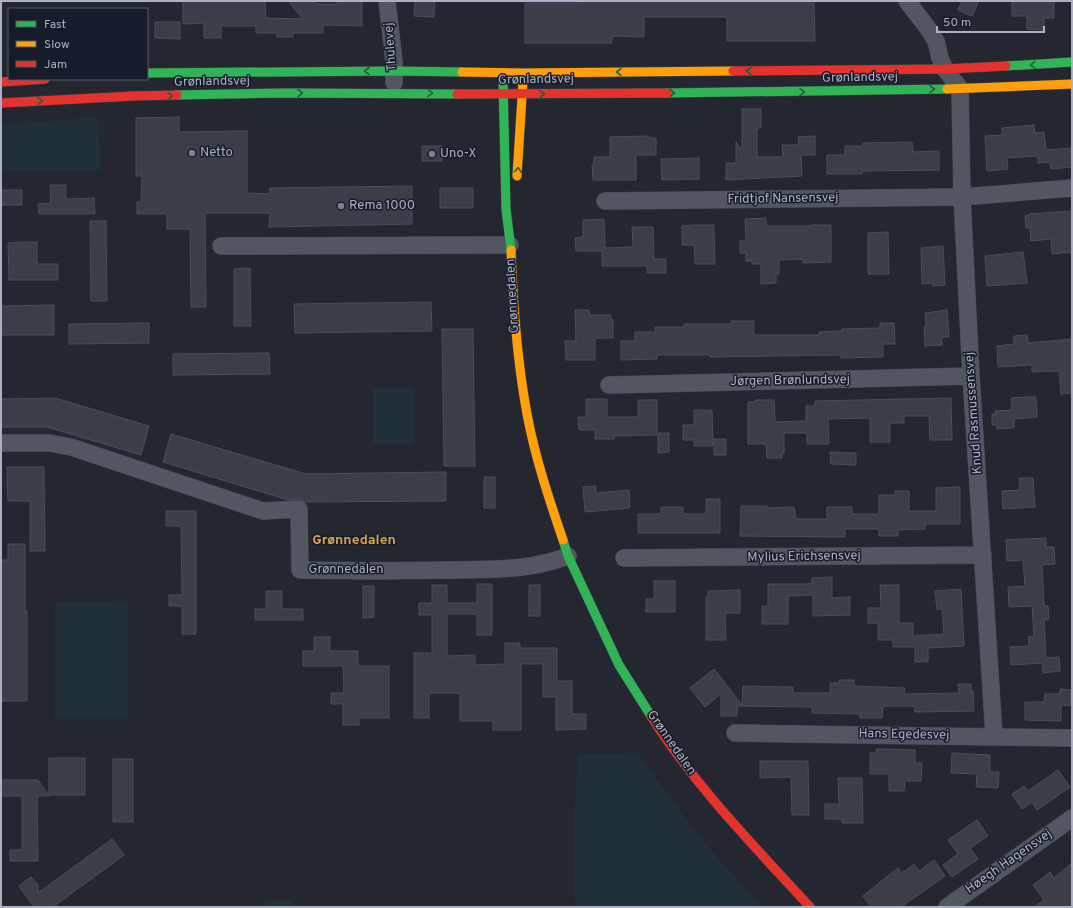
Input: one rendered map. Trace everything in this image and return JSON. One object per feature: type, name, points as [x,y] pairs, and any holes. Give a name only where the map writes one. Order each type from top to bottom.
[{"type":"street","name":"Thulevej","points":[[387,1],[394,60],[393,93]]},
{"type":"street","points":[[907,1],[936,41],[940,58],[945,69],[960,89]]},
{"type":"street","name":"Grønlandsvej","points":[[148,73],[394,71],[523,73],[945,69],[1072,62]]},
{"type":"street","name":"Grønnedalen","points":[[503,73],[506,201],[510,241],[513,310],[518,359],[527,415],[541,473],[568,556],[619,665],[653,719],[691,772],[718,805],[744,836],[810,907]]},
{"type":"street","points":[[516,189],[523,73]]},
{"type":"street","points":[[1,82],[30,80]]},
{"type":"street","name":"Grønlandsvej","points":[[1,103],[133,96],[393,93],[522,94],[800,92],[960,89],[1072,84]]},
{"type":"street","name":"Knud Rasmussensvej","points":[[960,89],[962,196],[971,376],[994,736]]},
{"type":"street","name":"Fridtjof Nansensvej","points":[[605,201],[962,196],[1072,188]]},
{"type":"street","name":"Grønnedalen","points":[[510,241],[515,204]]},
{"type":"street","name":"Grønnedalen","points":[[220,246],[510,241]]},
{"type":"street","name":"Jørgen Brønlundsvej","points":[[609,385],[971,376]]},
{"type":"street","name":"Grønnedalen","points":[[1,443],[49,443],[71,447],[263,511],[299,509],[300,570],[407,571],[522,568],[551,563],[568,556]]},
{"type":"street","name":"Mylius Erichsensvej","points":[[624,558],[983,555]]},
{"type":"street","name":"Hans Egedesvej","points":[[735,733],[1072,738]]},
{"type":"street","name":"Høegh Hagensvej","points":[[947,907],[1072,818]]},
{"type":"shaded area","points":[[98,117],[101,170],[1,170],[1,125]]},
{"type":"shaded area","points":[[373,388],[414,388],[414,444],[373,444]]},
{"type":"shaded area","points":[[128,601],[128,719],[55,719],[55,602]]},
{"type":"shaded area","points":[[637,753],[698,835],[761,907],[575,907],[574,830],[578,754]]},
{"type":"shaded area","points":[[265,900],[291,900],[297,907],[259,907]]},
{"type":"building","points":[[183,1],[265,1],[266,18],[303,19],[288,1],[315,1],[315,4],[337,4],[337,1],[362,1],[362,26],[323,25],[323,33],[293,33],[293,37],[277,37],[277,33],[256,33],[256,26],[221,26],[221,38],[204,38],[204,23],[183,24]]},
{"type":"building","points":[[415,1],[435,1],[434,17],[414,16]]},
{"type":"building","points":[[579,1],[814,1],[815,41],[727,41],[727,17],[644,17],[644,37],[612,36],[612,43],[525,43],[525,3],[579,3]]},
{"type":"building","points":[[962,1],[979,1],[972,16],[958,10]]},
{"type":"building","points":[[1012,1],[1054,1],[1054,18],[1044,18],[1044,30],[1027,29],[1027,16],[1012,16]]},
{"type":"building","points":[[155,22],[180,22],[180,39],[155,38]]},
{"type":"building","points":[[742,109],[761,109],[761,128],[757,128],[757,157],[783,157],[782,145],[799,145],[798,137],[815,136],[815,155],[801,155],[802,176],[726,180],[726,163],[736,163],[736,142],[742,150]]},
{"type":"building","points":[[179,117],[179,132],[247,131],[247,193],[270,194],[270,188],[412,186],[412,224],[269,227],[270,213],[205,213],[206,307],[191,307],[190,229],[167,229],[167,214],[137,214],[137,202],[141,202],[142,176],[136,176],[136,118]]},
{"type":"building","points":[[1034,125],[1035,133],[1044,132],[1046,150],[1072,148],[1072,167],[1051,169],[1050,162],[1038,163],[1038,156],[1007,158],[1008,169],[987,171],[985,136],[1002,135],[1002,128]]},
{"type":"building","points":[[648,136],[648,138],[656,138],[656,155],[636,155],[636,180],[593,180],[592,165],[594,165],[594,157],[610,157],[610,137]]},
{"type":"building","points":[[912,142],[913,152],[939,151],[939,170],[862,171],[862,174],[827,174],[827,155],[845,155],[845,146],[863,146],[863,143]]},
{"type":"building","name":"Uno-X","points":[[422,146],[442,146],[442,161],[422,161]]},
{"type":"building","points":[[699,158],[699,179],[662,180],[661,159]]},
{"type":"building","points":[[50,185],[66,185],[66,199],[94,198],[95,214],[39,214],[38,204],[51,203]]},
{"type":"building","points":[[440,188],[473,188],[473,208],[440,208]]},
{"type":"building","points":[[1,190],[22,190],[22,205],[1,205]]},
{"type":"building","points":[[1072,211],[1072,252],[1052,254],[1051,239],[1031,241],[1030,228],[1026,228],[1025,216],[1030,215],[1029,214]]},
{"type":"building","points":[[766,218],[766,226],[831,225],[831,262],[803,263],[803,260],[800,259],[779,260],[779,274],[776,274],[776,283],[761,284],[761,264],[752,264],[752,261],[746,261],[746,253],[740,253],[740,241],[746,241],[745,219]]},
{"type":"building","points":[[604,219],[605,248],[633,247],[632,227],[653,227],[654,259],[666,259],[666,273],[647,273],[647,266],[602,266],[602,251],[576,251],[575,238],[583,237],[583,220]]},
{"type":"building","points":[[90,221],[106,221],[107,301],[91,301]]},
{"type":"building","points":[[714,225],[715,264],[695,264],[694,245],[682,245],[682,226]]},
{"type":"building","points":[[888,232],[889,274],[868,274],[868,233]]},
{"type":"building","points":[[37,242],[37,264],[58,264],[58,280],[9,280],[8,243]]},
{"type":"building","points":[[943,246],[945,285],[933,286],[933,283],[922,284],[921,248]]},
{"type":"building","points":[[1023,252],[1027,283],[987,286],[985,256]]},
{"type":"building","points":[[250,268],[251,326],[234,326],[234,269]]},
{"type":"building","points":[[431,302],[432,331],[295,333],[294,304]]},
{"type":"building","points":[[54,305],[54,335],[1,335],[1,306]]},
{"type":"building","points":[[575,310],[589,310],[590,315],[611,315],[611,320],[613,320],[613,338],[595,338],[595,360],[566,360],[565,341],[576,341]]},
{"type":"building","points":[[947,310],[949,337],[942,337],[942,345],[925,346],[925,313]]},
{"type":"building","points":[[731,321],[754,321],[754,335],[819,335],[819,332],[842,331],[842,329],[880,328],[880,323],[894,323],[895,344],[883,344],[883,357],[841,358],[841,355],[710,357],[710,355],[657,355],[657,359],[621,360],[621,341],[635,341],[635,332],[655,332],[655,327],[684,327],[684,324],[731,324]]},
{"type":"building","points":[[149,323],[149,343],[69,344],[69,324]]},
{"type":"building","points":[[442,329],[473,329],[475,466],[444,466]]},
{"type":"building","points":[[1027,335],[1028,343],[1072,339],[1072,393],[1061,394],[1059,371],[1032,372],[1032,365],[998,367],[997,346],[1014,344],[1014,336]]},
{"type":"building","points":[[269,353],[270,374],[173,375],[173,354]]},
{"type":"building","points":[[1036,397],[1037,417],[1014,419],[1014,428],[997,429],[996,425],[992,425],[992,414],[996,414],[995,411],[1012,410],[1011,398]]},
{"type":"building","points":[[55,398],[149,426],[141,455],[47,427],[1,427],[1,399]]},
{"type":"building","points":[[951,398],[952,440],[930,440],[929,416],[904,416],[904,423],[890,423],[890,442],[870,442],[870,418],[828,419],[829,444],[807,444],[807,433],[784,433],[784,454],[782,454],[782,458],[767,458],[766,444],[748,444],[748,402],[755,402],[755,400],[774,400],[775,422],[806,421],[806,406],[815,406],[815,401]]},
{"type":"building","points":[[586,399],[607,399],[607,417],[638,417],[638,400],[657,400],[657,435],[614,436],[614,439],[595,439],[595,430],[579,430],[578,417],[586,417]]},
{"type":"building","points":[[694,410],[712,410],[713,446],[694,446],[694,440],[683,440],[683,425],[694,425]]},
{"type":"building","points":[[658,433],[669,433],[669,452],[658,453]]},
{"type":"building","points":[[171,434],[306,474],[446,472],[446,501],[306,502],[299,499],[288,500],[163,462]]},
{"type":"building","points":[[714,439],[726,439],[726,455],[714,455]]},
{"type":"building","points":[[830,452],[856,453],[856,465],[831,464]]},
{"type":"building","points":[[7,467],[44,467],[45,551],[30,551],[30,501],[8,501]]},
{"type":"building","points":[[484,477],[495,477],[495,508],[484,508]]},
{"type":"building","points":[[1019,478],[1033,478],[1035,507],[1003,509],[1002,491],[1020,490]]},
{"type":"building","points":[[596,486],[596,493],[629,490],[630,508],[585,512],[583,487]]},
{"type":"building","points":[[960,487],[960,524],[925,524],[925,529],[898,530],[898,536],[879,536],[879,529],[845,529],[845,537],[740,536],[741,506],[767,506],[767,508],[794,507],[796,519],[827,519],[827,507],[852,507],[852,514],[879,514],[879,495],[895,495],[895,491],[909,491],[909,511],[936,511],[936,488]]},
{"type":"building","points":[[706,499],[720,499],[720,533],[638,533],[638,514],[661,514],[661,507],[683,507],[683,514],[706,514]]},
{"type":"building","points":[[166,511],[196,511],[196,634],[182,634],[182,606],[169,606],[169,595],[182,595],[181,526],[166,526]]},
{"type":"building","points":[[1046,538],[1046,547],[1054,547],[1055,564],[1042,565],[1044,606],[1048,606],[1049,619],[1044,620],[1046,658],[1059,657],[1060,671],[1043,673],[1042,663],[1011,665],[1010,647],[1029,646],[1028,637],[1034,636],[1032,606],[1009,607],[1008,587],[1025,586],[1023,560],[1007,561],[1006,540]]},
{"type":"building","points":[[8,544],[25,544],[27,701],[1,701],[1,560],[8,560]]},
{"type":"building","points":[[832,577],[832,598],[850,597],[850,615],[813,616],[813,595],[788,596],[788,624],[762,624],[762,606],[768,606],[768,584],[806,584],[812,583],[812,578]]},
{"type":"building","points":[[654,581],[675,581],[675,612],[646,612],[646,599],[654,599]]},
{"type":"building","points":[[477,584],[492,584],[492,635],[477,635],[477,614],[447,614],[447,656],[475,655],[475,665],[505,664],[505,643],[520,643],[520,648],[557,648],[557,681],[572,681],[572,714],[586,714],[586,729],[556,730],[556,697],[543,697],[543,664],[521,664],[521,730],[493,730],[493,721],[460,721],[460,693],[429,693],[429,718],[414,718],[414,653],[432,653],[432,615],[419,615],[419,603],[432,603],[432,585],[447,585],[447,603],[477,603]]},
{"type":"building","points":[[529,585],[540,585],[540,616],[529,616]]},
{"type":"building","points":[[880,585],[899,585],[899,623],[913,623],[913,636],[944,634],[942,609],[937,610],[935,591],[961,589],[964,646],[928,648],[928,662],[915,662],[915,647],[893,647],[893,640],[878,640],[878,623],[868,623],[868,608],[881,608]]},
{"type":"building","points":[[363,586],[374,586],[374,617],[363,618]]},
{"type":"building","points":[[740,590],[740,613],[725,613],[726,640],[706,640],[706,597],[708,597],[708,591]]},
{"type":"building","points":[[266,591],[282,591],[282,609],[303,609],[303,620],[255,620],[255,609],[266,609]]},
{"type":"building","points":[[314,637],[330,637],[330,651],[358,651],[358,666],[389,666],[389,718],[359,718],[359,725],[343,725],[343,704],[331,704],[331,693],[344,693],[343,666],[303,666],[303,651],[314,651]]},
{"type":"building","points":[[714,669],[742,705],[743,686],[793,687],[793,693],[830,693],[830,683],[839,683],[839,680],[854,680],[854,686],[905,688],[904,694],[959,693],[958,684],[971,684],[971,691],[973,691],[974,711],[915,712],[914,706],[883,706],[882,718],[860,718],[860,714],[812,713],[812,707],[737,706],[737,716],[721,716],[721,694],[705,707],[690,688]]},
{"type":"building","points":[[1060,689],[1071,690],[1070,706],[1061,705],[1061,721],[1025,720],[1025,702],[1044,702],[1045,694],[1060,694]]},
{"type":"building","points":[[876,749],[915,750],[915,763],[922,763],[921,781],[905,781],[904,791],[889,791],[889,774],[870,774],[870,753],[877,753]]},
{"type":"building","points":[[952,753],[990,755],[990,772],[999,772],[998,788],[976,787],[977,774],[951,773]]},
{"type":"building","points":[[49,758],[85,758],[85,795],[49,795]]},
{"type":"building","points":[[113,759],[133,759],[133,822],[113,822]]},
{"type":"building","points":[[760,761],[808,761],[809,815],[792,815],[791,777],[760,778]]},
{"type":"building","points":[[1058,770],[1070,787],[1037,810],[1032,802],[1022,809],[1012,794],[1024,786],[1028,791]]},
{"type":"building","points":[[838,778],[862,778],[863,823],[842,823],[842,819],[825,819],[825,804],[839,804]]},
{"type":"building","points":[[1,780],[38,780],[49,796],[37,796],[38,861],[10,861],[10,850],[22,850],[22,796],[1,796]]},
{"type":"building","points":[[977,820],[988,836],[970,848],[978,859],[952,877],[943,865],[958,854],[948,840]]},
{"type":"building","points":[[112,839],[124,855],[53,907],[34,907],[19,886],[31,877],[38,885],[38,893]]},
{"type":"building","points":[[934,860],[945,876],[901,907],[871,907],[863,896],[898,868],[902,873],[914,864],[919,871]]},
{"type":"building","points":[[1072,863],[1072,907],[1034,907],[1044,900],[1033,885],[1050,872],[1054,878]]},
{"type":"traffic: fast","points":[[1006,66],[1072,62]]},
{"type":"traffic: fast","points":[[148,73],[394,71],[462,72]]},
{"type":"traffic: fast","points":[[503,80],[506,209],[511,250]]},
{"type":"traffic: fast","points":[[667,93],[947,89]]},
{"type":"traffic: fast","points":[[177,95],[286,93],[457,94]]},
{"type":"traffic: fast","points":[[563,540],[568,556],[619,665],[651,716]]},
{"type":"traffic: slow","points":[[462,72],[523,73],[733,71]]},
{"type":"traffic: slow","points":[[517,176],[523,81]]},
{"type":"traffic: slow","points":[[947,89],[1072,84]]},
{"type":"traffic: slow","points":[[511,250],[516,332],[527,414],[538,462],[563,540]]},
{"type":"traffic: jam","points":[[733,71],[945,69],[1006,66]]},
{"type":"traffic: jam","points":[[1,82],[30,80]]},
{"type":"traffic: jam","points":[[457,94],[667,93]]},
{"type":"traffic: jam","points":[[1,103],[177,95]]},
{"type":"traffic: jam","points":[[651,716],[668,742],[706,791],[810,907]]},
{"type":"place","name":"Netto","points":[[192,153]]},
{"type":"place","name":"Uno-X","points":[[432,154]]},
{"type":"place","name":"Rema 1000","points":[[341,206]]},
{"type":"district","name":"Grønnedalen","points":[[354,540]]}]
